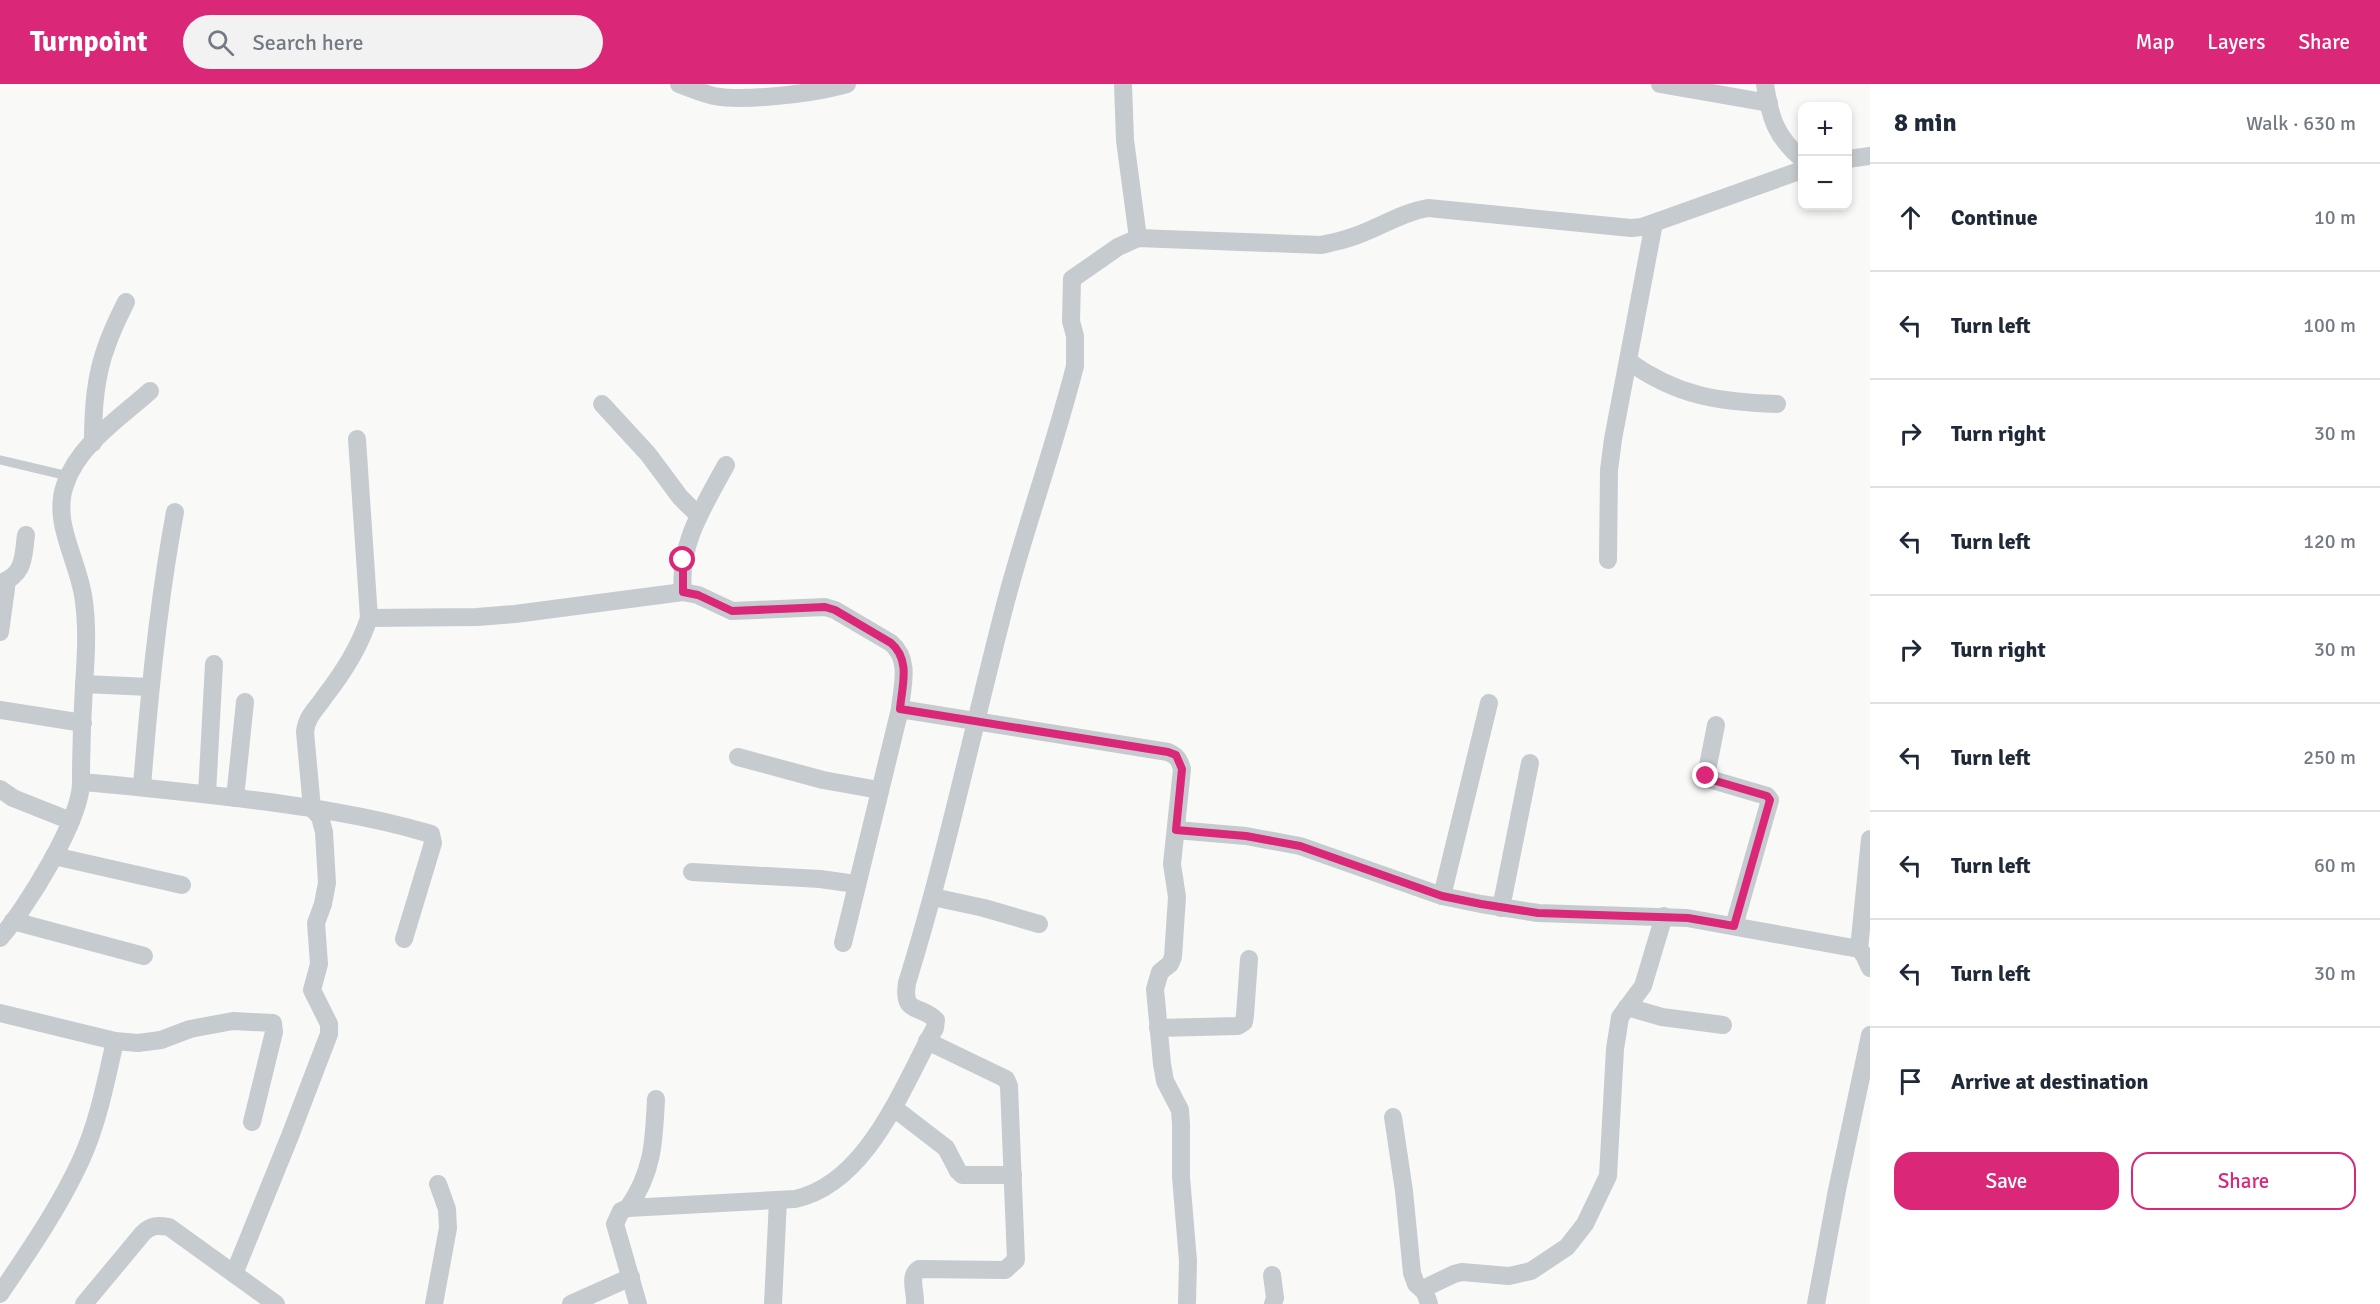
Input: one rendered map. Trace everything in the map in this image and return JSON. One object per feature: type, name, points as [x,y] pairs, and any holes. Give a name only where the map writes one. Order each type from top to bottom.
[{"type":"street","points":[[679,84],[704,93],[730,97],[785,95],[847,84]]},
{"type":"street","points":[[1123,84],[1125,140],[1138,238]]},
{"type":"street","points":[[1660,84],[1768,103]]},
{"type":"street","points":[[1765,84],[1776,130],[1786,145],[1799,156]]},
{"type":"street","points":[[1852,158],[1870,156]]},
{"type":"street","points":[[638,1304],[615,1224],[621,1211],[627,1208],[778,1200],[812,1196],[829,1187],[864,1150],[894,1108],[935,1028],[936,1020],[931,1015],[909,1005],[905,994],[933,897],[975,721],[1020,548],[1075,366],[1075,336],[1071,321],[1072,279],[1118,247],[1138,238],[1321,245],[1350,238],[1414,210],[1428,208],[1631,228],[1653,223],[1798,172]]},
{"type":"street","points":[[1608,560],[1609,470],[1618,404],[1653,223]]},
{"type":"street","points":[[93,443],[93,413],[100,368],[107,345],[126,302]]},
{"type":"street","points":[[1628,361],[1669,386],[1704,397],[1732,402],[1778,404]]},
{"type":"street","points":[[0,938],[54,856],[71,820],[81,782],[84,684],[87,662],[84,595],[62,523],[60,503],[68,476],[85,449],[150,391]]},
{"type":"street","points":[[602,404],[648,454],[680,497],[699,516]]},
{"type":"street","points":[[234,1275],[327,1045],[329,1034],[329,1024],[312,990],[319,964],[316,923],[327,883],[324,832],[320,817],[312,807],[305,732],[306,720],[324,698],[359,644],[369,618],[357,439]]},
{"type":"street","points":[[683,592],[683,560],[687,545],[699,516],[726,465]]},
{"type":"street","points":[[142,787],[149,687],[166,559],[175,512]]},
{"type":"street","points":[[0,632],[3,582],[17,574],[23,561],[26,535]]},
{"type":"street","points":[[369,618],[477,617],[514,614],[683,592],[698,595],[732,611],[817,606],[835,610],[883,637],[899,650],[904,670],[900,709],[843,943]]},
{"type":"street","points":[[207,795],[214,664]]},
{"type":"street","points":[[84,684],[149,687]]},
{"type":"street","points":[[235,798],[244,702]]},
{"type":"street","points":[[1442,896],[1489,703]]},
{"type":"street","points":[[900,709],[1147,748],[1176,755],[1182,769],[1172,864],[1177,897],[1173,957],[1170,964],[1160,972],[1155,989],[1166,1081],[1180,1110],[1181,1177],[1188,1261],[1187,1304]]},
{"type":"street","points":[[0,710],[83,723]]},
{"type":"street","points":[[1716,725],[1706,776],[1709,779],[1767,796],[1770,800],[1734,926]]},
{"type":"street","points":[[738,758],[823,780],[879,790]]},
{"type":"street","points":[[1501,908],[1530,763]]},
{"type":"street","points":[[81,782],[312,807],[401,825],[431,834],[433,843],[404,939]]},
{"type":"street","points":[[0,789],[12,798],[71,820]]},
{"type":"street","points":[[1176,830],[1246,836],[1300,846],[1442,896],[1501,908],[1538,913],[1688,918],[1859,949]]},
{"type":"street","points":[[1870,839],[1859,949],[1870,968]]},
{"type":"street","points":[[54,856],[182,885]]},
{"type":"street","points":[[692,872],[820,879],[856,884]]},
{"type":"street","points":[[933,897],[984,908],[1039,924]]},
{"type":"street","points":[[1427,1298],[1427,1287],[1454,1274],[1462,1272],[1509,1276],[1532,1271],[1567,1247],[1586,1224],[1608,1176],[1617,1030],[1620,1017],[1643,986],[1664,916]]},
{"type":"street","points":[[13,921],[144,956]]},
{"type":"street","points":[[1158,1028],[1238,1026],[1244,1022],[1249,959]]},
{"type":"street","points":[[1627,1007],[1671,1019],[1723,1025]]},
{"type":"street","points":[[0,1013],[115,1041],[138,1043],[161,1040],[190,1029],[233,1020],[260,1020],[273,1023],[274,1032],[252,1122]]},
{"type":"street","points":[[1816,1304],[1837,1190],[1870,1035]]},
{"type":"street","points":[[0,1294],[41,1233],[81,1159],[94,1126],[115,1041]]},
{"type":"street","points":[[915,1304],[912,1278],[919,1269],[1005,1270],[1016,1260],[1009,1086],[1006,1079],[927,1041]]},
{"type":"street","points":[[627,1208],[641,1189],[648,1168],[653,1147],[656,1099]]},
{"type":"street","points":[[894,1108],[946,1148],[962,1175],[1013,1175]]},
{"type":"street","points":[[1393,1117],[1404,1191],[1412,1273],[1416,1284],[1427,1298]]},
{"type":"street","points":[[434,1304],[448,1228],[447,1209],[438,1184]]},
{"type":"street","points":[[773,1304],[778,1200]]},
{"type":"street","points":[[84,1304],[150,1227],[159,1225],[169,1227],[276,1304]]},
{"type":"street","points":[[1272,1275],[1275,1298],[1273,1304]]},
{"type":"street","points":[[571,1304],[630,1276]]},
{"type":"lane","points":[[0,460],[68,476]]},
{"type":"route","points":[[683,560],[683,592],[698,595],[725,609],[744,612],[825,607],[835,610],[883,637],[899,650],[903,660],[900,709],[1168,752],[1176,755],[1182,769],[1176,830],[1246,836],[1300,846],[1442,896],[1538,913],[1664,916],[1734,926],[1770,800],[1767,796],[1709,779],[1706,776]]}]
